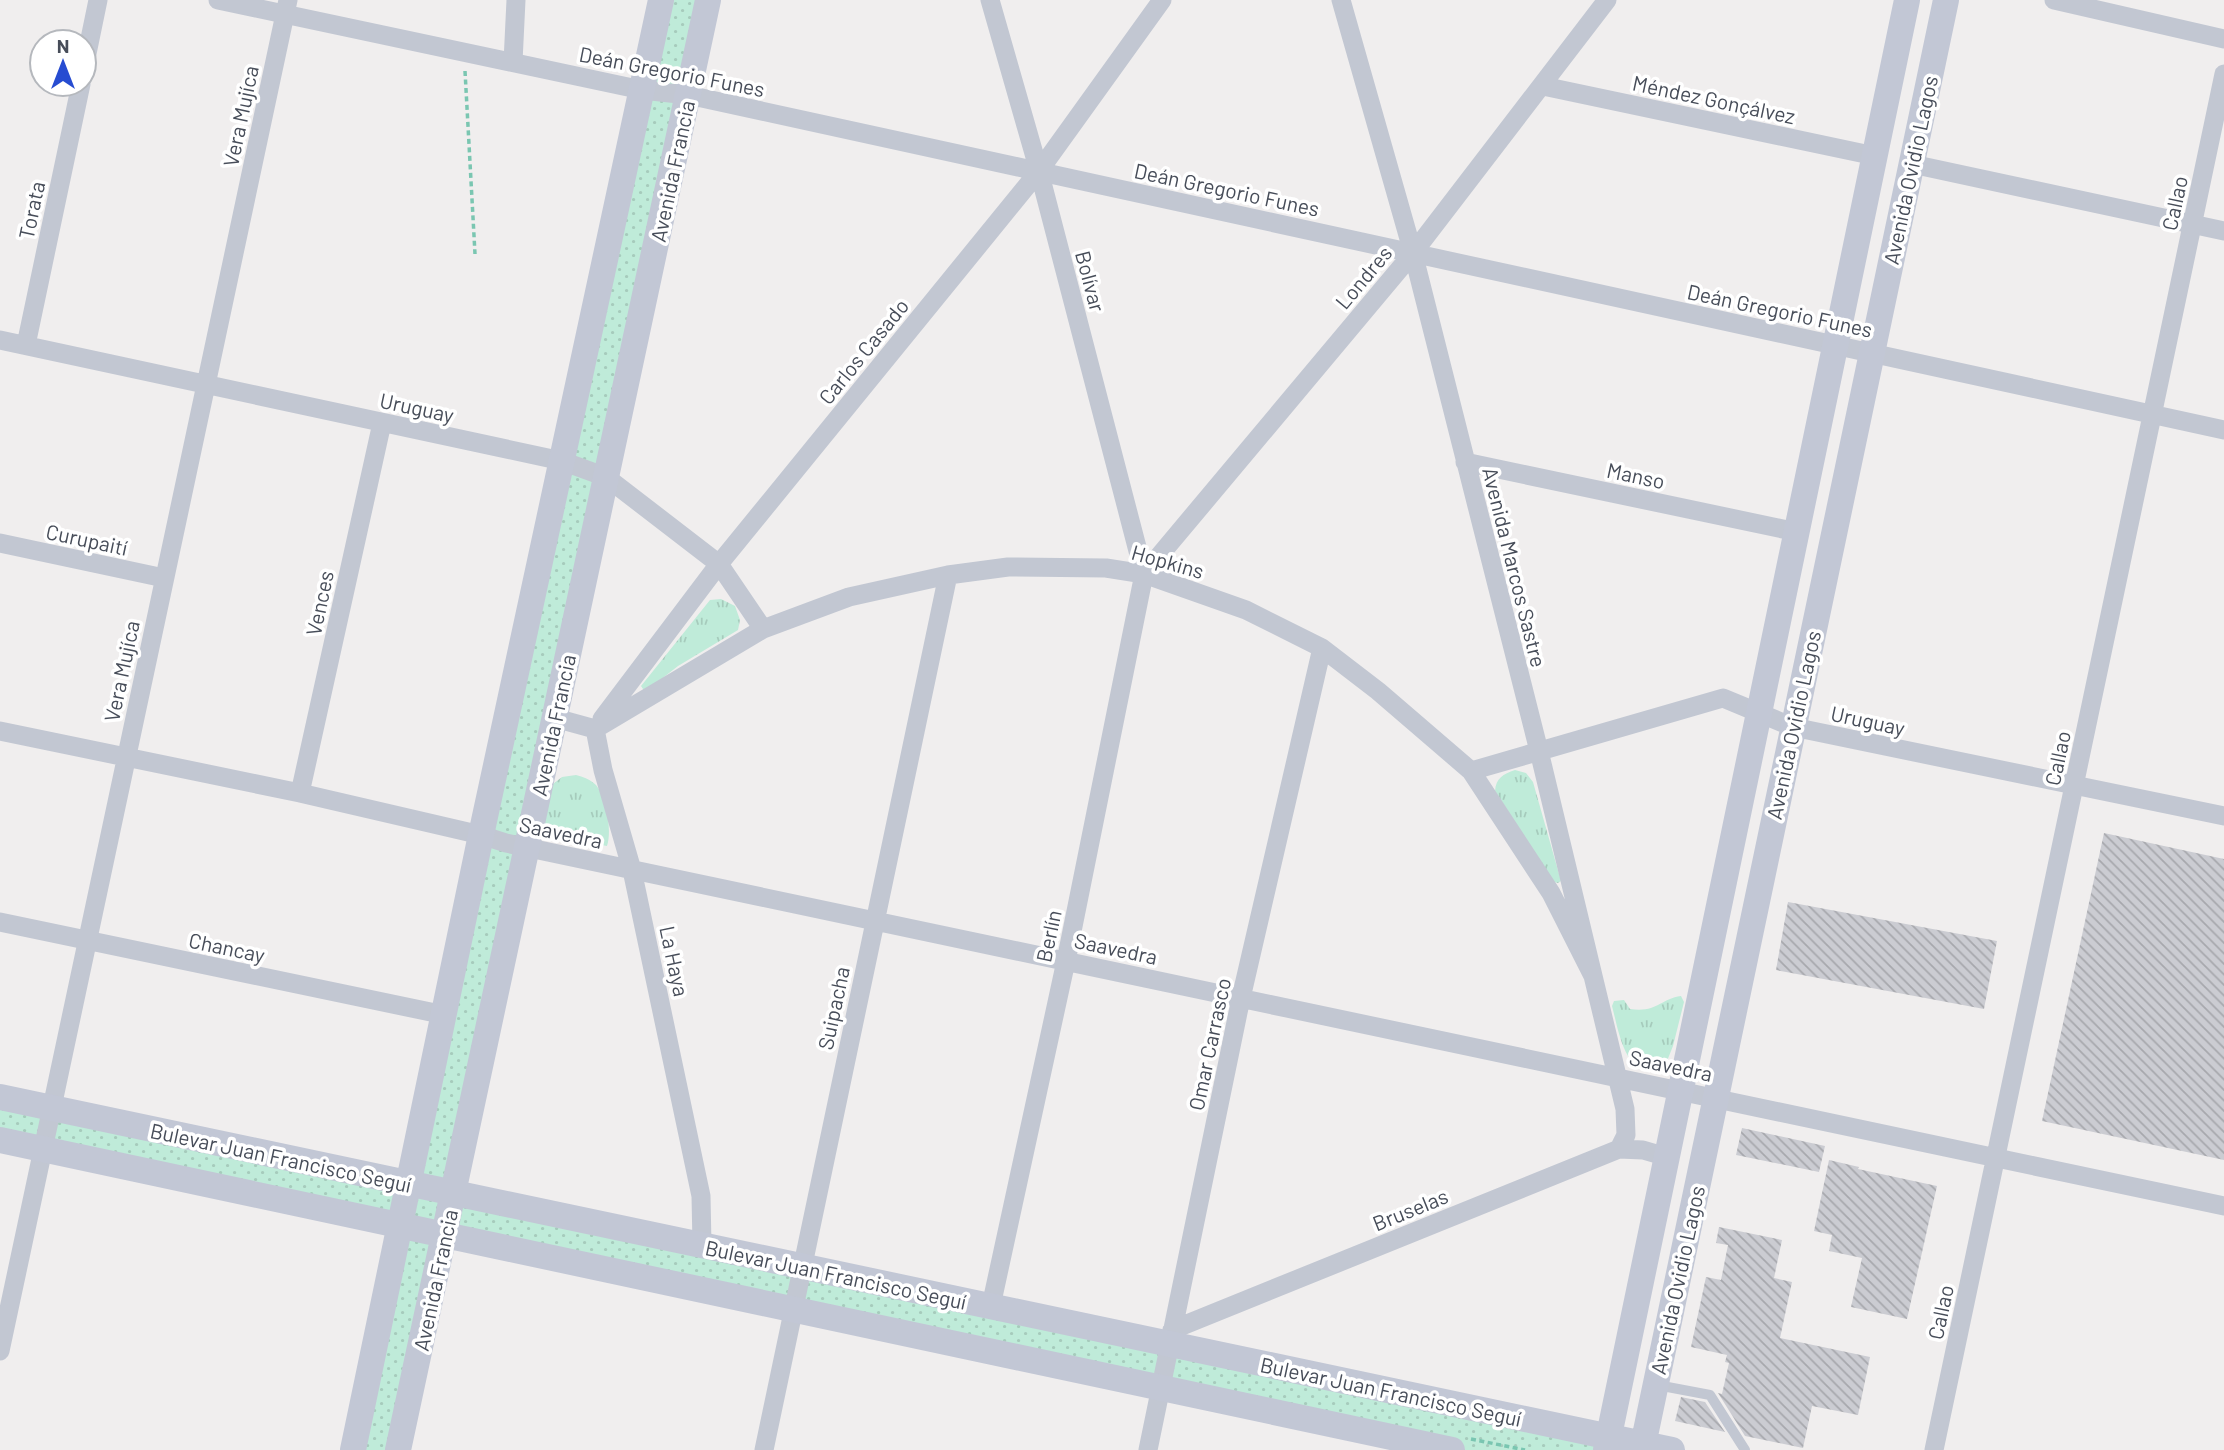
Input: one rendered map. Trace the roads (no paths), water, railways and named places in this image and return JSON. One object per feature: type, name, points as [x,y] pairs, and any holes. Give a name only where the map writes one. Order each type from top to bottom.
[{"type":"main road","points":[[353,1450],[481,835],[661,0]]},
{"type":"main road","name":"Avenida Francia","points":[[398,1450],[708,0]]},
{"type":"main road","name":"Avenida Ovidio Lagos","points":[[1608,1443],[1907,0]]},
{"type":"main road","name":"Avenida Ovidio Lagos","points":[[1642,1447],[1946,0]]},
{"type":"main road","name":"Bulevar Juan Francisco Seguí","points":[[0,1097],[991,1306],[1171,1337],[1608,1443],[1672,1450]]},
{"type":"main road","name":"Bulevar Juan Francisco Seguí","points":[[0,1140],[1452,1450]]},
{"type":"street","points":[[92,28],[98,0]]},
{"type":"street","name":"Deán Gregorio Funes","points":[[218,0],[287,7],[463,52],[642,90],[688,95],[2224,430]]},
{"type":"street","points":[[513,62],[516,0]]},
{"type":"street","name":"Bolívar","points":[[990,0],[1039,171],[1144,574]]},
{"type":"street","name":"Carlos Casado","points":[[595,729],[719,564],[1039,171],[1163,0]]},
{"type":"street","name":"Avenida Marcos Sastre","points":[[1341,0],[1412,253],[1539,751],[1625,1109],[1626,1135],[1619,1149]]},
{"type":"street","name":"Londres","points":[[1144,574],[1412,253],[1607,0]]},
{"type":"street","points":[[2054,0],[2224,39]]},
{"type":"street","name":"Vera Mujíca","points":[[0,1351],[3,1326],[287,7]]},
{"type":"street","name":"Callao","points":[[1934,1450],[2224,75]]},
{"type":"street","name":"Méndez Gonçálvez","points":[[1543,86],[1875,156]]},
{"type":"street","name":"Torata","points":[[26,345],[78,98]]},
{"type":"street","points":[[1912,164],[2224,230]]},
{"type":"street","name":"Uruguay","points":[[0,340],[562,461],[606,477],[719,564],[763,629]]},
{"type":"street","name":"Vences","points":[[300,793],[382,423]]},
{"type":"street","name":"Manso","points":[[1465,462],[1797,532]]},
{"type":"street","name":"Curupaití","points":[[0,543],[164,578]]},
{"type":"street","name":"Hopkins","points":[[595,729],[763,629],[849,597],[948,575],[1009,566],[1106,568],[1144,574],[1245,610],[1322,648],[1378,691],[1471,771],[1551,893],[1592,976]]},
{"type":"street","name":"Berlín","points":[[991,1306],[1066,961],[1144,574]]},
{"type":"street","name":"Suipacha","points":[[764,1450],[948,575]]},
{"type":"street","name":"Omar Carrasco","points":[[1148,1450],[1241,998],[1322,648]]},
{"type":"street","name":"Uruguay","points":[[1471,771],[1723,698],[1793,727],[2224,816]]},
{"type":"street","points":[[555,718],[595,729]]},
{"type":"street","name":"La Haya","points":[[595,729],[603,770],[632,870],[701,1196],[702,1245]]},
{"type":"street","name":"Saavedra","points":[[0,732],[300,793],[527,848],[2224,1206]]},
{"type":"street","name":"Chancay","points":[[0,922],[445,1015]]},
{"type":"street","name":"Bruselas","points":[[1171,1337],[1619,1149],[1643,1150],[1667,1157]]},
{"type":"lane","points":[[1655,1385],[1710,1395],[1745,1450]]}]
